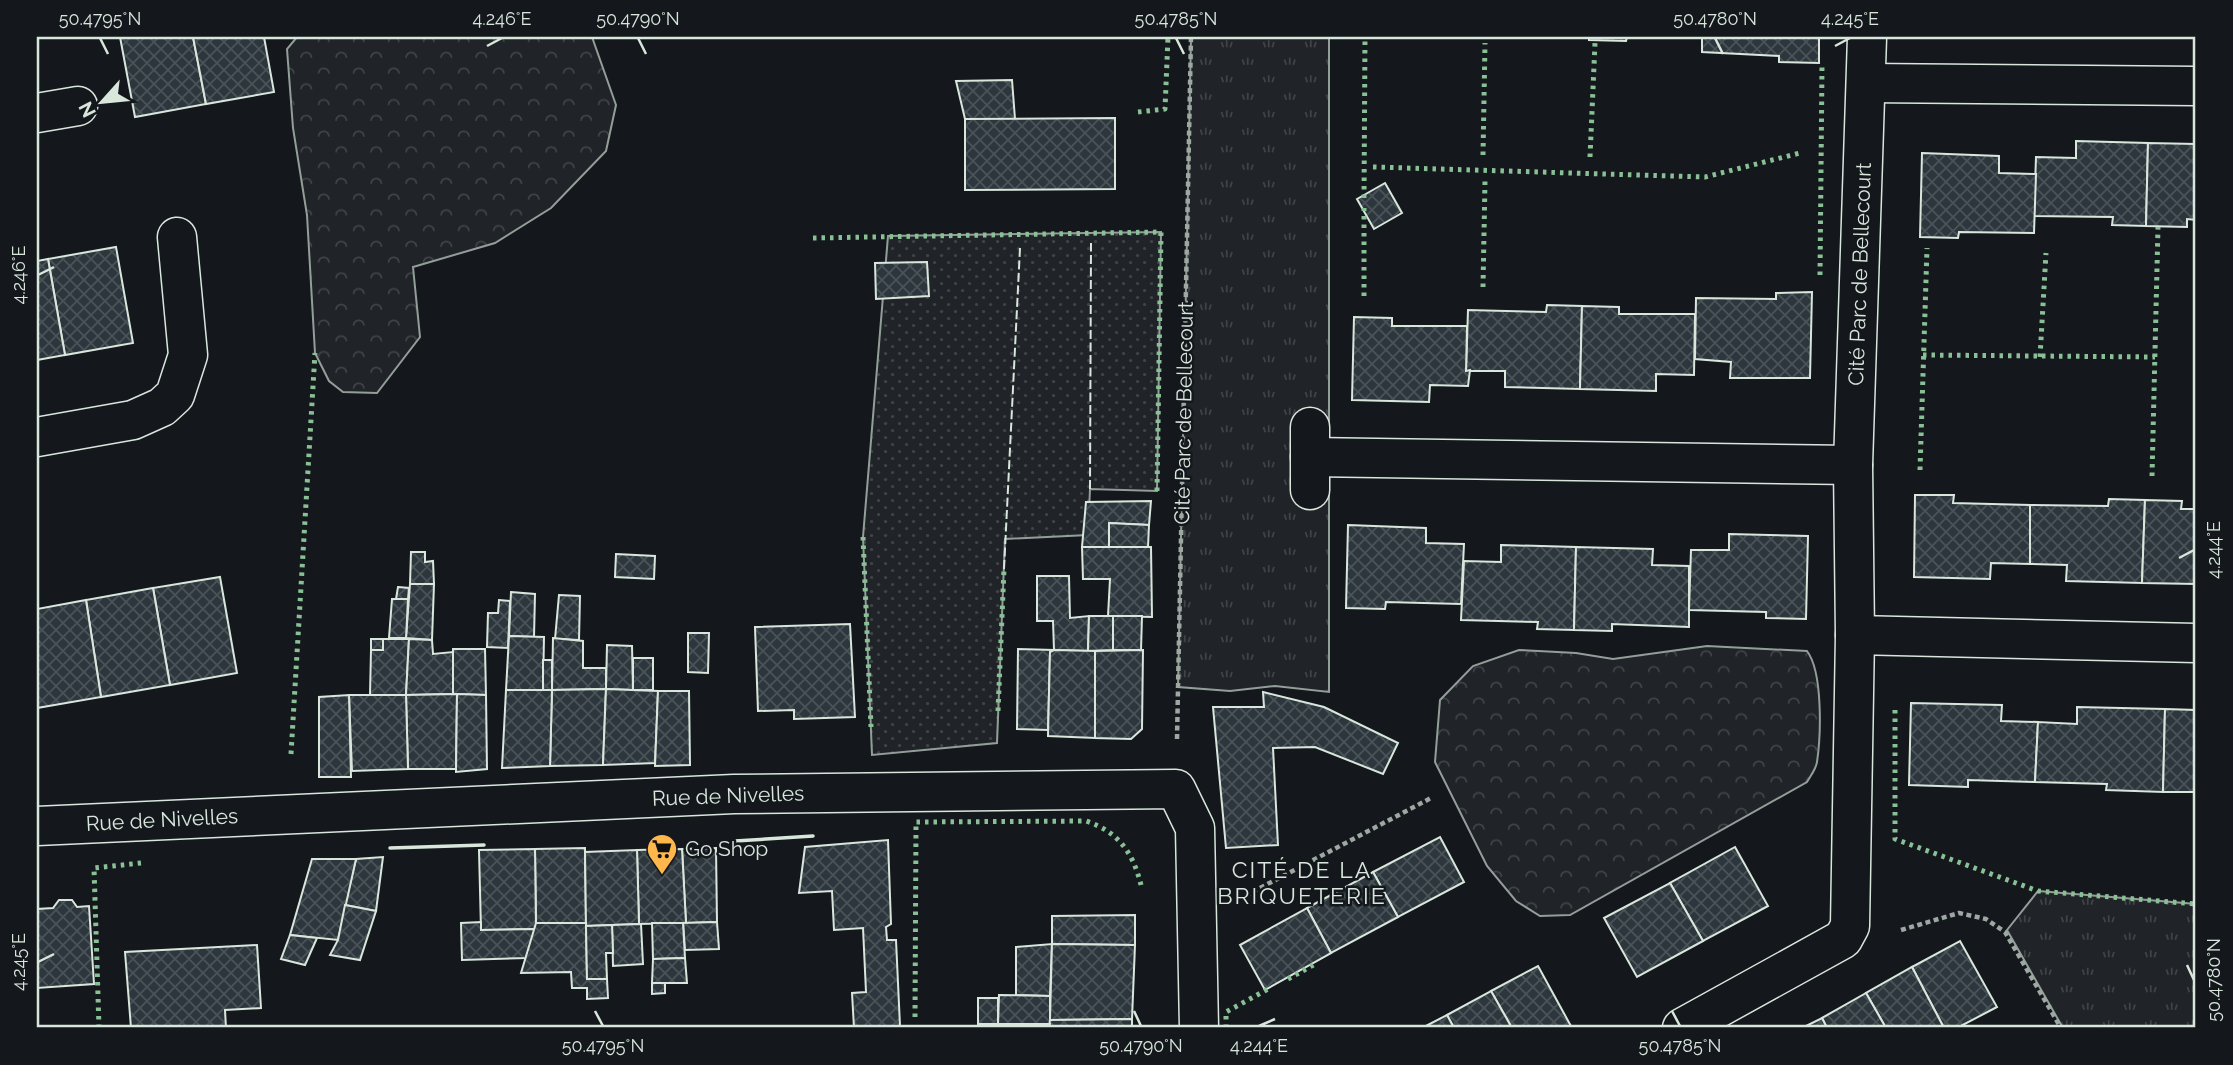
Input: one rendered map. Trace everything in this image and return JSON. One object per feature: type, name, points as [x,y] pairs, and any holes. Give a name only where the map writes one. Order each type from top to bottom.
[{"type":"street","name":"Cité Parc de Bellecourt","points":[[1850,926],[1855,635],[1853,465],[1867,37]]},
{"type":"street","points":[[1866,83],[2196,86]]},
{"type":"street","points":[[37,113],[78,106]]},
{"type":"street","points":[[37,438],[133,420],[162,407],[175,395],[188,355],[177,237]]},
{"type":"street","points":[[1310,458],[1853,465]]},
{"type":"street","points":[[1855,635],[2196,643]]},
{"type":"street","name":"Rue de Nivelles","points":[[37,826],[734,794],[1176,789]]},
{"type":"street","points":[[1176,789],[1195,828],[1199,1028]]},
{"type":"street","points":[[1682,1028],[1843,939],[1850,926]]},
{"type":"path","name":"Cité Parc de Bellecourt","points":[[1176,789],[1191,37]]},
{"type":"path","points":[[1195,922],[1431,798]]},
{"type":"path","points":[[1850,926],[1864,950],[1908,926],[1959,913],[1986,919],[2005,932],[2061,1028]]},
{"type":"green space","points":[[297,37],[592,37],[616,105],[606,151],[551,208],[495,243],[413,267],[420,337],[377,393],[343,392],[329,381],[315,353],[307,215],[293,128],[287,49]]},
{"type":"green space","points":[[1191,37],[1329,37],[1329,692],[1275,686],[1230,691],[1178,687]]},
{"type":"green space","points":[[1161,232],[1157,491],[1090,489],[1088,535],[1005,539],[997,743],[872,755],[863,537],[888,236]]},
{"type":"green space","points":[[1707,646],[1807,651],[1816,673],[1820,721],[1817,762],[1807,782],[1570,915],[1540,916],[1516,901],[1487,866],[1435,762],[1440,700],[1473,666],[1519,650],[1576,653],[1613,659]]},
{"type":"green space","points":[[2038,891],[2196,904],[2196,1028],[2063,1028],[2007,930]]},
{"type":"building","points":[[120,37],[193,37],[206,104],[135,117]]},
{"type":"building","points":[[193,37],[264,37],[274,92],[206,104]]},
{"type":"building","points":[[1589,37],[1627,37],[1626,41],[1589,40]]},
{"type":"building","points":[[1702,37],[1819,37],[1819,63],[1779,62],[1779,56],[1702,52]]},
{"type":"building","points":[[1012,80],[1015,119],[965,119],[956,81]]},
{"type":"building","points":[[1115,118],[1115,189],[965,190],[965,119]]},
{"type":"building","points":[[2076,141],[2148,143],[2146,226],[2112,225],[2113,217],[2034,216],[2036,157],[2076,158]]},
{"type":"building","points":[[2148,143],[2196,144],[2196,220],[2187,219],[2187,227],[2146,226]]},
{"type":"building","points":[[1922,153],[1999,156],[1999,173],[2036,174],[2034,233],[1959,232],[1958,238],[1920,237]]},
{"type":"building","points":[[1385,183],[1402,213],[1374,229],[1357,199]]},
{"type":"building","points":[[116,247],[133,343],[65,355],[48,259]]},
{"type":"building","points":[[48,259],[65,355],[37,360],[37,261]]},
{"type":"building","points":[[927,262],[929,296],[876,299],[875,263]]},
{"type":"building","points":[[1812,292],[1810,378],[1730,378],[1731,362],[1695,359],[1696,298],[1776,299],[1776,293]]},
{"type":"building","points":[[1547,305],[1582,306],[1580,389],[1505,387],[1505,371],[1466,371],[1468,310],[1546,312]]},
{"type":"building","points":[[1582,306],[1619,307],[1619,314],[1695,314],[1694,375],[1656,374],[1656,391],[1580,389]]},
{"type":"building","points":[[1354,317],[1392,318],[1392,326],[1467,326],[1466,371],[1470,370],[1468,386],[1430,385],[1429,402],[1352,400]]},
{"type":"building","points":[[1915,495],[1954,495],[1953,503],[2030,505],[2030,564],[1991,563],[1990,579],[1914,577]]},
{"type":"building","points":[[2109,499],[2145,500],[2142,583],[2066,581],[2067,565],[2030,564],[2030,505],[2108,506]]},
{"type":"building","points":[[2145,500],[2182,501],[2181,509],[2196,509],[2196,584],[2142,583]]},
{"type":"building","points":[[1151,501],[1149,525],[1109,523],[1109,548],[1082,547],[1086,502]]},
{"type":"building","points":[[1109,523],[1149,525],[1148,547],[1109,548]]},
{"type":"building","points":[[1348,525],[1426,528],[1426,543],[1464,544],[1461,604],[1386,602],[1385,609],[1346,608]]},
{"type":"building","points":[[1729,534],[1808,536],[1806,619],[1766,618],[1766,612],[1689,610],[1691,550],[1729,550]]},
{"type":"building","points":[[1501,545],[1576,547],[1574,630],[1537,629],[1538,622],[1461,620],[1464,561],[1501,562]]},
{"type":"building","points":[[1082,547],[1151,547],[1152,617],[1108,616],[1110,579],[1083,579]]},
{"type":"building","points":[[1576,547],[1653,549],[1652,565],[1689,566],[1689,627],[1612,624],[1612,631],[1574,630]]},
{"type":"building","points":[[411,552],[425,552],[425,562],[433,561],[434,584],[410,584]]},
{"type":"building","points":[[616,554],[655,556],[654,579],[615,577]]},
{"type":"building","points":[[1037,576],[1069,576],[1070,618],[1089,616],[1088,651],[1054,650],[1053,621],[1037,621]]},
{"type":"building","points":[[220,577],[237,673],[170,685],[153,588]]},
{"type":"building","points":[[410,584],[434,584],[432,640],[406,638]]},
{"type":"building","points":[[398,587],[409,588],[408,599],[396,599]]},
{"type":"building","points":[[153,588],[170,685],[101,697],[86,600]]},
{"type":"building","points":[[511,592],[535,594],[534,637],[509,636]]},
{"type":"building","points":[[559,595],[580,596],[579,640],[555,639]]},
{"type":"building","points":[[392,599],[408,599],[406,638],[389,638]]},
{"type":"building","points":[[86,600],[101,697],[37,708],[37,609]]},
{"type":"building","points":[[499,600],[510,601],[508,648],[487,647],[488,613],[498,613]]},
{"type":"building","points":[[1089,616],[1113,616],[1113,650],[1088,651]]},
{"type":"building","points":[[1113,616],[1142,616],[1141,650],[1113,650]]},
{"type":"building","points":[[850,624],[855,717],[794,719],[794,710],[758,711],[755,627]]},
{"type":"building","points":[[688,633],[709,633],[708,673],[688,672]]},
{"type":"building","points":[[509,636],[544,637],[543,690],[506,690]]},
{"type":"building","points":[[553,638],[583,641],[583,668],[606,668],[606,689],[552,690]]},
{"type":"building","points":[[371,639],[383,639],[383,650],[371,650]]},
{"type":"building","points":[[383,639],[409,639],[406,695],[370,695],[371,650],[383,650]]},
{"type":"building","points":[[409,639],[432,640],[433,654],[453,652],[453,694],[406,695]]},
{"type":"building","points":[[607,645],[632,646],[633,690],[606,689]]},
{"type":"building","points":[[453,649],[485,649],[486,695],[453,694]]},
{"type":"building","points":[[1018,649],[1054,650],[1050,652],[1048,730],[1017,729]]},
{"type":"building","points":[[1143,650],[1142,729],[1131,739],[1095,738],[1095,651]]},
{"type":"building","points":[[1095,651],[1095,738],[1048,736],[1050,652]]},
{"type":"building","points":[[633,658],[653,658],[653,690],[633,690]]},
{"type":"building","points":[[543,660],[552,660],[552,690],[543,690]]},
{"type":"building","points":[[606,689],[603,765],[550,766],[552,690]]},
{"type":"building","points":[[606,689],[658,691],[655,763],[603,765]]},
{"type":"building","points":[[506,690],[552,690],[550,766],[502,768]]},
{"type":"building","points":[[658,691],[689,691],[690,765],[655,766]]},
{"type":"building","points":[[1263,692],[1324,707],[1398,743],[1383,774],[1315,747],[1273,748],[1278,845],[1226,848],[1213,707],[1264,707]]},
{"type":"building","points":[[457,694],[456,769],[408,769],[406,695]]},
{"type":"building","points":[[457,694],[486,695],[487,769],[456,772]]},
{"type":"building","points":[[349,695],[406,695],[408,769],[352,771]]},
{"type":"building","points":[[349,695],[351,777],[319,777],[319,697]]},
{"type":"building","points":[[1911,703],[2002,705],[2001,721],[2038,722],[2035,782],[1968,780],[1968,787],[1909,785]]},
{"type":"building","points":[[2077,707],[2165,709],[2163,792],[2106,790],[2107,784],[2035,782],[2038,722],[2077,724]]},
{"type":"building","points":[[2165,709],[2196,710],[2196,792],[2163,792]]},
{"type":"building","points":[[1440,837],[1464,882],[1398,917],[1373,872]]},
{"type":"building","points":[[888,840],[891,924],[886,927],[887,940],[896,940],[900,1026],[854,1028],[852,993],[866,992],[863,928],[834,930],[832,891],[799,893],[805,847]]},
{"type":"building","points":[[1735,847],[1768,906],[1703,941],[1670,883]]},
{"type":"building","points":[[585,848],[586,923],[536,923],[535,849]]},
{"type":"building","points":[[716,848],[717,922],[686,923],[682,849]]},
{"type":"building","points":[[535,849],[536,929],[481,930],[479,850]]},
{"type":"building","points":[[682,849],[686,923],[639,924],[637,850]]},
{"type":"building","points":[[637,850],[639,924],[586,926],[585,852]]},
{"type":"building","points":[[383,857],[376,911],[345,905],[356,859]]},
{"type":"building","points":[[312,859],[356,859],[338,940],[290,935]]},
{"type":"building","points":[[1373,872],[1398,917],[1331,953],[1307,908]]},
{"type":"building","points":[[1670,883],[1703,941],[1637,977],[1604,918]]},
{"type":"building","points":[[59,900],[72,900],[77,907],[89,906],[94,984],[37,988],[37,909],[53,908]]},
{"type":"building","points":[[345,905],[376,911],[360,960],[330,955],[338,940]]},
{"type":"building","points":[[1307,908],[1331,953],[1265,990],[1240,945]]},
{"type":"building","points":[[1135,915],[1135,945],[1052,944],[1052,916]]},
{"type":"building","points":[[481,922],[481,930],[536,929],[526,958],[462,960],[461,923]]},
{"type":"building","points":[[717,922],[719,949],[685,950],[683,923]]},
{"type":"building","points":[[536,923],[586,923],[587,979],[607,979],[608,998],[587,999],[587,988],[572,988],[571,972],[521,973]]},
{"type":"building","points":[[652,923],[683,923],[685,958],[653,959]]},
{"type":"building","points":[[641,924],[643,964],[613,966],[612,925]]},
{"type":"building","points":[[612,925],[613,953],[606,953],[607,979],[587,979],[586,926]]},
{"type":"building","points":[[290,935],[317,938],[305,965],[281,959]]},
{"type":"building","points":[[1960,941],[1997,1007],[1957,1028],[1944,1028],[1912,967]]},
{"type":"building","points":[[1052,944],[1050,996],[1016,995],[1016,947]]},
{"type":"building","points":[[1052,944],[1135,945],[1132,1019],[1050,1020]]},
{"type":"building","points":[[257,945],[261,1008],[225,1010],[226,1028],[131,1028],[125,952]]},
{"type":"building","points":[[685,958],[687,983],[652,983],[653,959]]},
{"type":"building","points":[[1538,966],[1572,1028],[1512,1028],[1491,991]]},
{"type":"building","points":[[1912,967],[1944,1028],[1886,1028],[1866,993]]},
{"type":"building","points":[[652,983],[665,983],[665,993],[652,994]]},
{"type":"building","points":[[1491,991],[1512,1028],[1454,1028],[1447,1015]]},
{"type":"building","points":[[1866,993],[1886,1028],[1827,1028],[1822,1018]]},
{"type":"building","points":[[999,995],[1050,996],[1050,1024],[998,1024]]},
{"type":"building","points":[[978,998],[998,998],[998,1024],[978,1024]]},
{"type":"building","points":[[1447,1015],[1454,1028],[1422,1028]]},
{"type":"building","points":[[1822,1018],[1827,1028],[1802,1028]]},
{"type":"building","points":[[1132,1019],[1132,1028],[1049,1028],[1050,1020]]},
{"type":"building","points":[[978,1024],[1050,1024],[1049,1028],[978,1028]]},
{"type":"hedge","points":[[1138,112],[1165,109],[1168,37]]},
{"type":"hedge","points":[[1364,198],[1365,37]]},
{"type":"hedge","points":[[1483,155],[1485,43]]},
{"type":"hedge","points":[[1590,157],[1595,43]]},
{"type":"hedge","points":[[1820,275],[1822,66]]},
{"type":"hedge","points":[[1373,167],[1705,177],[1800,153]]},
{"type":"hedge","points":[[1483,287],[1485,181]]},
{"type":"hedge","points":[[1364,208],[1364,296]]},
{"type":"hedge","points":[[2152,476],[2158,227]]},
{"type":"hedge","points":[[813,238],[1161,232],[1157,491]]},
{"type":"hedge","points":[[1920,470],[1927,248]]},
{"type":"hedge","points":[[2040,357],[2046,253]]},
{"type":"hedge","points":[[291,754],[315,353]]},
{"type":"hedge","points":[[1923,355],[2155,357]]},
{"type":"hedge","points":[[863,537],[871,727]]},
{"type":"hedge","points":[[998,711],[1004,569]]},
{"type":"hedge","points":[[1895,710],[1895,839],[2038,891],[2196,904]]},
{"type":"hedge","points":[[915,1017],[916,822],[1086,821],[1107,831],[1123,845],[1134,863],[1141,885]]},
{"type":"hedge","points":[[99,1028],[94,868],[141,863]]},
{"type":"hedge","points":[[1288,979],[1317,963]]},
{"type":"hedge","points":[[1226,1028],[1226,1012],[1270,988]]},
{"type":"fence","points":[[1090,489],[1091,243]]},
{"type":"fence","points":[[1004,569],[1020,248]]},
{"type":"wall","points":[[735,841],[813,836]]},
{"type":"wall","points":[[390,848],[484,845]]},
{"type":"place","name":"Go Shop","points":[[662,876]]},
{"type":"district","name":"CITÉ DE LA BRIQUETERIE","points":[[1302,883]]}]
